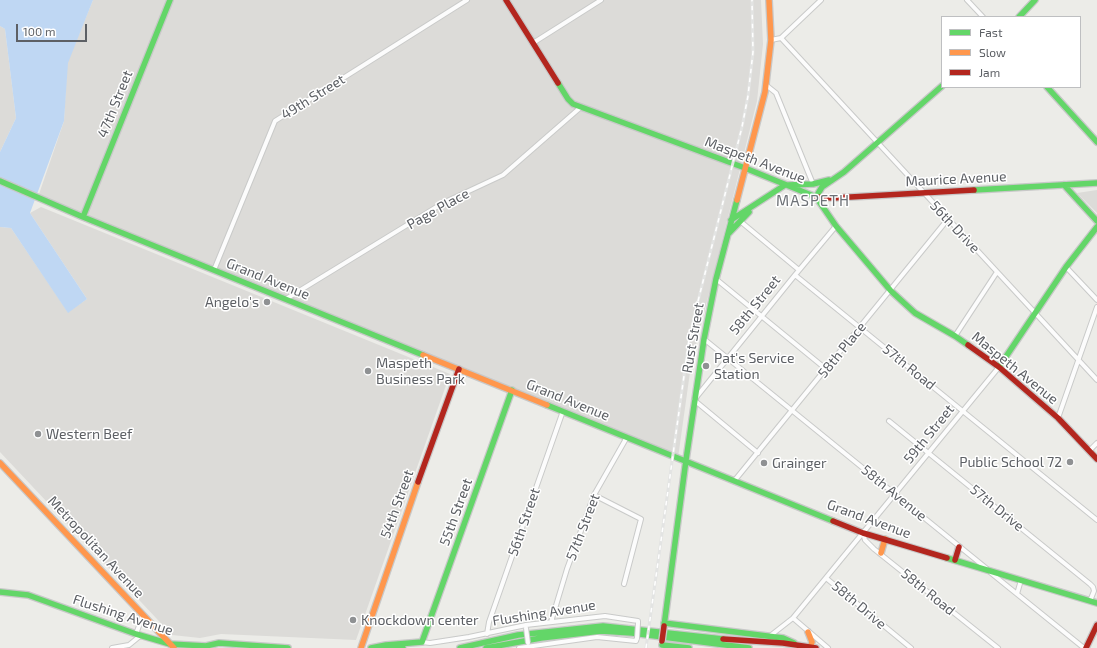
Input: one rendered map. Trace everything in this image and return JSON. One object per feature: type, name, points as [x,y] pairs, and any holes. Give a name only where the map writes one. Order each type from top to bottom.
[{"type":"main road","name":"47th Street","points":[[83,217],[170,0]]},
{"type":"main road","name":"Maspeth Avenue","points":[[506,0],[573,104],[745,168],[816,197],[836,226],[891,290],[915,313],[955,336],[998,367],[1058,418],[1097,460]]},
{"type":"main road","name":"Rust Street","points":[[662,645],[694,400],[704,339],[716,278],[766,85],[771,40],[769,0]]},
{"type":"main road","points":[[1019,16],[1035,0]]},
{"type":"main road","points":[[816,197],[822,187],[844,172],[941,87]]},
{"type":"main road","points":[[1048,88],[1097,142]]},
{"type":"main road","points":[[731,220],[785,185],[813,184],[834,179]]},
{"type":"main road","name":"Grand Avenue","points":[[0,180],[83,217],[863,533],[1097,603]]},
{"type":"main road","name":"Maurice Avenue","points":[[816,197],[833,198],[1097,183]]},
{"type":"main road","points":[[1064,185],[1097,221]]},
{"type":"main road","points":[[728,234],[754,206]]},
{"type":"main road","name":"59th Street","points":[[998,367],[1066,267],[1097,227]]},
{"type":"main road","name":"54th Street","points":[[361,648],[392,556],[459,369]]},
{"type":"main road","name":"55th Street","points":[[422,642],[512,390]]},
{"type":"main road","name":"Metropolitan Avenue","points":[[0,463],[172,646]]},
{"type":"main road","points":[[881,553],[885,539]]},
{"type":"main road","points":[[955,560],[959,547]]},
{"type":"main road","name":"Flushing Avenue","points":[[0,592],[28,595],[172,646],[205,647],[220,643],[288,648]]},
{"type":"main road","points":[[664,624],[770,636],[788,639],[797,645]]},
{"type":"main road","points":[[1085,648],[1097,625]]},
{"type":"main road","name":"Flushing Avenue","points":[[460,648],[518,635],[603,626],[712,638],[797,645],[813,648]]},
{"type":"main road","name":"Flushing Avenue","points":[[486,648],[535,638],[601,631],[632,633],[748,648]]},
{"type":"main road","points":[[808,632],[813,648]]},
{"type":"main road","points":[[371,648],[386,645],[422,642]]},
{"type":"main road","points":[[386,645],[402,648]]},
{"type":"main road","points":[[662,645],[689,648]]},
{"type":"street","name":"49th Street","points":[[214,270],[275,121],[467,0]]},
{"type":"street","points":[[533,43],[601,0]]},
{"type":"street","points":[[771,40],[781,38],[821,0]]},
{"type":"street","points":[[967,0],[982,16]]},
{"type":"street","name":"56th Drive","points":[[781,38],[1097,380]]},
{"type":"street","points":[[766,85],[776,93],[813,184]]},
{"type":"street","name":"Page Place","points":[[286,299],[443,204],[503,175],[581,107]]},
{"type":"street","name":"58th Place","points":[[735,480],[948,219]]},
{"type":"street","points":[[740,221],[799,270]]},
{"type":"street","name":"58th Street","points":[[694,400],[836,226]]},
{"type":"street","points":[[1066,267],[1097,300]]},
{"type":"street","points":[[955,336],[997,272]]},
{"type":"street","name":"57th Road","points":[[795,275],[1097,520]]},
{"type":"street","points":[[716,278],[826,369]]},
{"type":"street","points":[[1058,418],[1097,307]]},
{"type":"street","name":"58th Avenue","points":[[704,339],[1085,648]]},
{"type":"street","name":"59th Street","points":[[763,642],[793,618],[964,411],[998,367]]},
{"type":"street","points":[[694,400],[758,452]]},
{"type":"street","name":"56th Street","points":[[487,634],[489,622],[563,411]]},
{"type":"street","name":"57th Drive","points":[[889,421],[1090,584],[1094,591],[1090,601]]},
{"type":"street","name":"57th Street","points":[[551,622],[594,495],[627,437]]},
{"type":"street","points":[[1089,451],[1097,443]]},
{"type":"street","points":[[594,495],[641,519],[624,584]]},
{"type":"street","name":"58th Road","points":[[863,533],[865,540],[998,648]]},
{"type":"street","name":"58th Drive","points":[[826,578],[911,648]]},
{"type":"street","points":[[1017,594],[1021,580]]},
{"type":"street","points":[[112,648],[130,645],[138,635],[143,615]]},
{"type":"street","name":"Flushing Avenue","points":[[422,642],[442,642],[551,622],[605,616],[638,621],[636,641],[596,637],[528,645],[519,648]]},
{"type":"street","points":[[793,618],[828,648]]},
{"type":"street","points":[[526,626],[528,645]]},
{"type":"shaded area","points":[[93,0],[761,0],[763,44],[757,101],[691,365],[678,458],[38,197],[64,121],[67,63]]},
{"type":"shaded area","points":[[0,26],[5,29],[16,118],[0,152]]},
{"type":"shaded area","points":[[1097,190],[1097,213],[1077,193]]},
{"type":"shaded area","points":[[41,207],[450,374],[356,640],[221,634],[200,638],[172,635],[0,452],[0,227],[11,228],[68,312],[87,299],[30,213]]},
{"type":"water","points":[[0,0],[93,0],[68,63],[64,121],[30,213],[87,299],[68,313],[11,228],[0,227],[0,152],[16,118],[5,29],[0,26]]},
{"type":"railway","points":[[646,648],[689,340],[742,127],[748,96],[753,52],[752,0]]},
{"type":"traffic: fast","points":[[83,217],[170,0]]},
{"type":"traffic: fast","points":[[1020,16],[1035,0]]},
{"type":"traffic: fast","points":[[558,83],[573,104],[745,168],[816,197],[836,226],[891,291],[915,313],[968,345]]},
{"type":"traffic: fast","points":[[816,197],[822,187],[844,172],[941,87]]},
{"type":"traffic: fast","points":[[1048,88],[1097,142]]},
{"type":"traffic: fast","points":[[789,185],[813,184],[829,180]]},
{"type":"traffic: fast","points":[[0,181],[83,217],[423,355]]},
{"type":"traffic: fast","points":[[974,190],[1097,183]]},
{"type":"traffic: fast","points":[[731,220],[785,185]]},
{"type":"traffic: fast","points":[[1064,185],[1097,221]]},
{"type":"traffic: fast","points":[[664,626],[704,339],[716,279],[737,200]]},
{"type":"traffic: fast","points":[[729,233],[749,212]]},
{"type":"traffic: fast","points":[[999,367],[1066,267],[1097,227]]},
{"type":"traffic: fast","points":[[422,642],[512,390]]},
{"type":"traffic: fast","points":[[547,405],[833,521]]},
{"type":"traffic: fast","points":[[947,558],[1097,603]]},
{"type":"traffic: fast","points":[[0,592],[28,595],[136,634],[170,644],[206,646],[219,643],[288,648]]},
{"type":"traffic: fast","points":[[664,623],[783,638],[794,643]]},
{"type":"traffic: fast","points":[[460,648],[518,635],[603,626],[723,639]]},
{"type":"traffic: fast","points":[[486,648],[541,638],[601,631],[632,633],[749,648]]},
{"type":"traffic: fast","points":[[386,645],[422,642]]},
{"type":"traffic: fast","points":[[371,648],[386,645],[403,648]]},
{"type":"traffic: fast","points":[[662,645],[689,648]]},
{"type":"traffic: slow","points":[[737,200],[765,92],[771,40],[769,0]]},
{"type":"traffic: slow","points":[[423,355],[547,405]]},
{"type":"traffic: slow","points":[[0,463],[174,648]]},
{"type":"traffic: slow","points":[[361,648],[418,482]]},
{"type":"traffic: slow","points":[[881,553],[885,539]]},
{"type":"traffic: slow","points":[[808,632],[812,642],[810,648]]},
{"type":"traffic: jam","points":[[506,0],[558,83]]},
{"type":"traffic: jam","points":[[816,197],[833,198],[974,190]]},
{"type":"traffic: jam","points":[[968,345],[999,367],[1058,418],[1097,459]]},
{"type":"traffic: jam","points":[[418,482],[459,369]]},
{"type":"traffic: jam","points":[[833,521],[863,533],[947,558]]},
{"type":"traffic: jam","points":[[955,560],[959,547]]},
{"type":"traffic: jam","points":[[1086,648],[1097,625]]},
{"type":"traffic: jam","points":[[662,641],[664,626]]},
{"type":"traffic: jam","points":[[723,639],[783,643],[816,648]]},
{"type":"place","name":"Angelo's","points":[[267,302]]},
{"type":"place","name":"Pat's Service Station","points":[[706,366]]},
{"type":"place","name":"Maspeth Business Park","points":[[368,371]]},
{"type":"place","name":"Western Beef","points":[[38,434]]},
{"type":"place","name":"Public School 72","points":[[1070,462]]},
{"type":"place","name":"Grainger","points":[[764,463]]},
{"type":"place","name":"Knockdown center","points":[[353,620]]},
{"type":"district","name":"MASPETH","points":[[813,201]]}]
